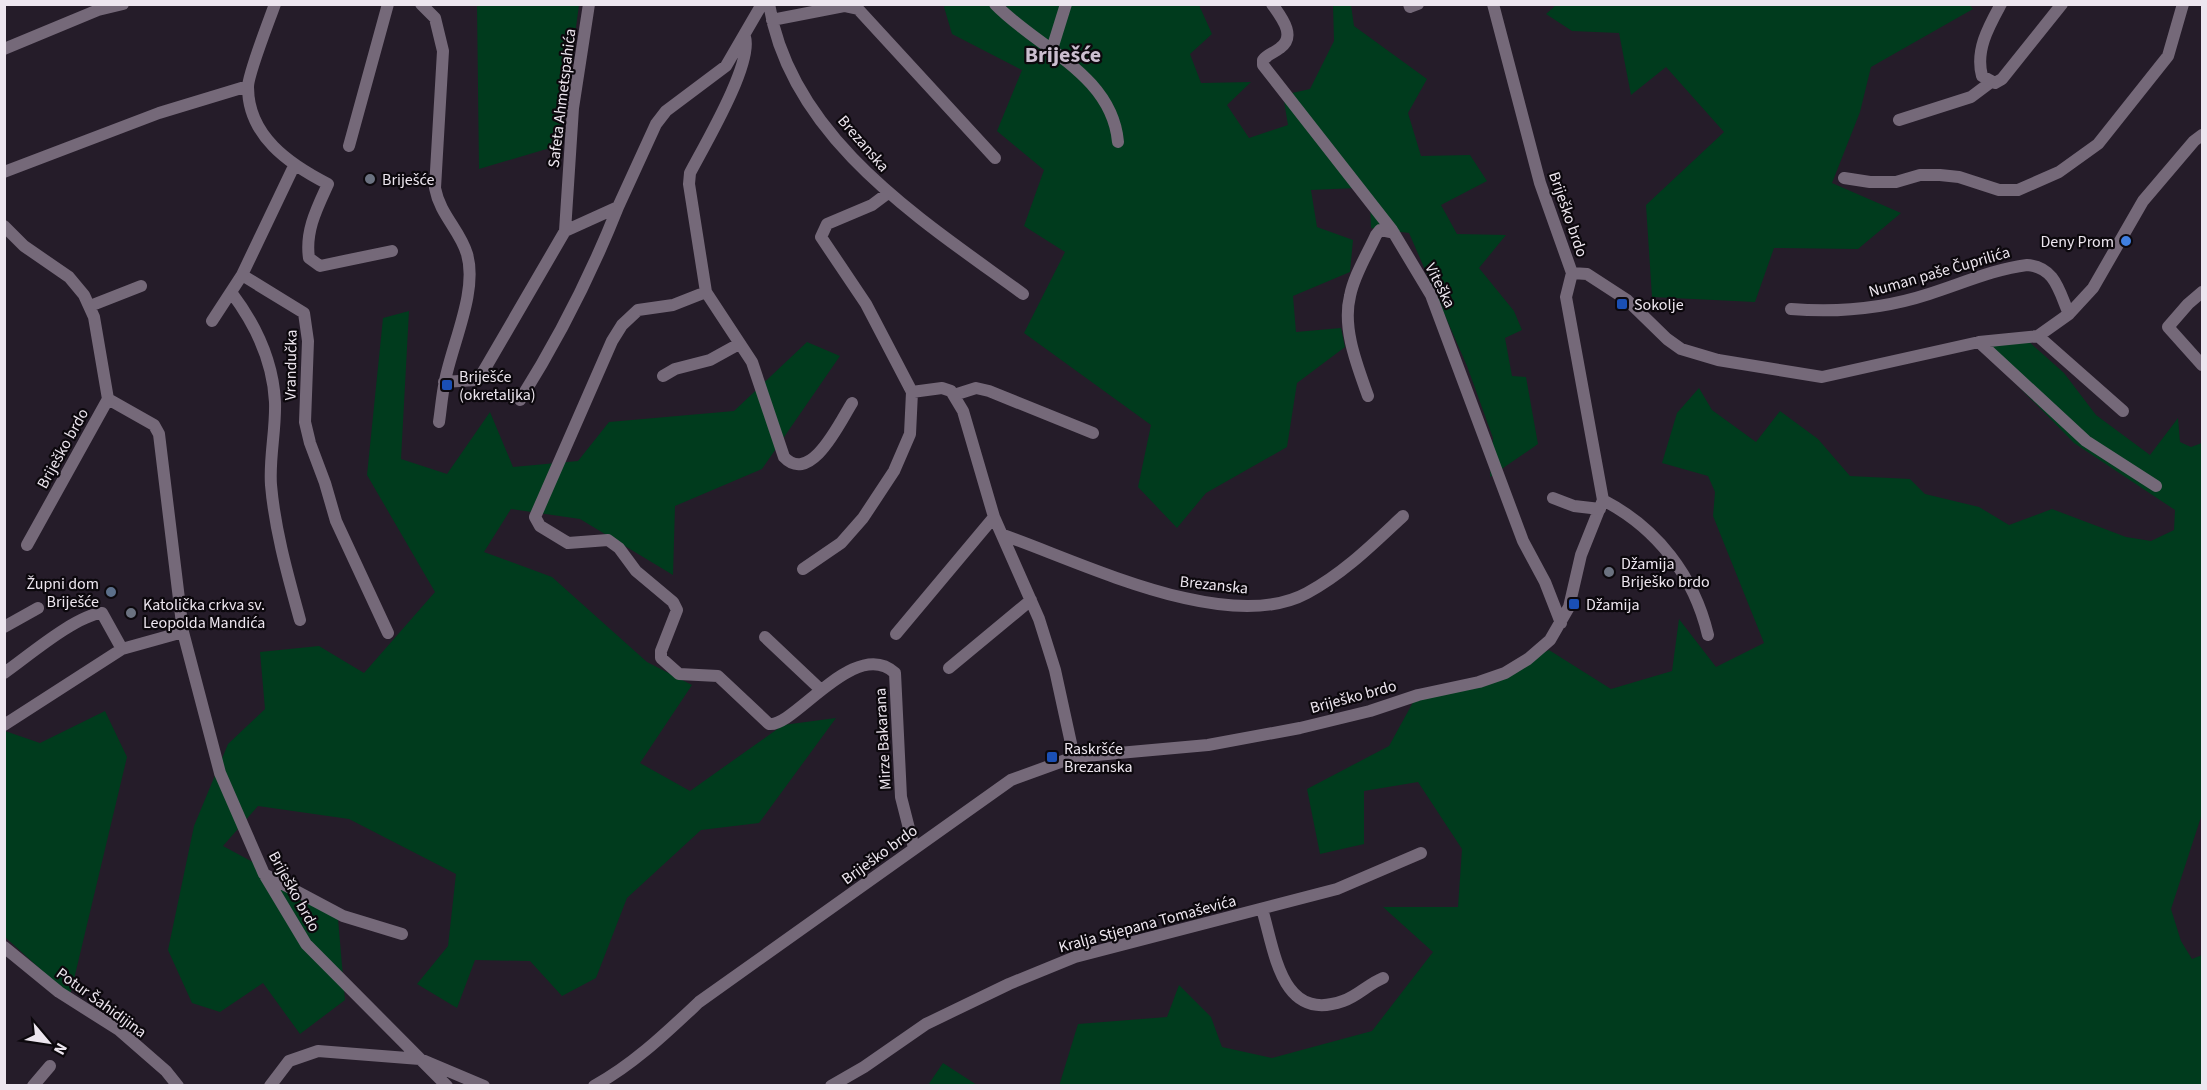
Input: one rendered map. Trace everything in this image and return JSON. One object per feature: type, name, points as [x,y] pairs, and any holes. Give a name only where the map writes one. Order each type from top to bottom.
[{"type":"street","points":[[4,49],[98,10],[123,4]]},
{"type":"street","points":[[275,4],[248,86],[255,122],[269,143],[294,166],[328,184],[313,218],[307,242],[309,258],[320,266],[392,251]]},
{"type":"street","points":[[349,146],[388,4]]},
{"type":"street","points":[[421,4],[435,18],[443,51],[435,188],[438,205],[463,243],[469,270],[464,310],[444,382],[440,422]]},
{"type":"street","name":"Safeta Ahmetspahića","points":[[444,382],[475,380],[483,372],[565,231],[573,108],[589,4]]},
{"type":"street","points":[[520,400],[568,321],[591,274],[618,207],[656,124],[666,111],[726,66],[745,37],[762,4]]},
{"type":"street","name":"Brezanska","points":[[769,4],[783,57],[804,94],[858,165],[888,194],[872,205],[827,224],[821,237],[866,304],[912,392]]},
{"type":"street","points":[[995,4],[1016,26],[1052,49],[1099,93],[1112,112],[1118,142]]},
{"type":"street","points":[[1052,49],[1066,4]]},
{"type":"street","name":"Viteška","points":[[1272,4],[1287,26],[1288,36],[1282,48],[1263,60],[1263,65],[1394,233],[1431,295],[1523,541],[1545,582],[1562,623]]},
{"type":"street","points":[[1409,4],[1410,7],[1418,4]]},
{"type":"street","name":"Briješko brdo","points":[[594,1086],[617,1073],[654,1044],[699,1002],[804,930],[914,848],[1011,780],[1074,757],[1208,745],[1300,728],[1370,711],[1418,694],[1479,682],[1504,673],[1528,659],[1550,640],[1562,623],[1569,607],[1581,555],[1601,505],[1566,297],[1572,273],[1540,183],[1493,4]]},
{"type":"street","points":[[1990,82],[1982,76],[1980,70],[1982,44],[2001,4]]},
{"type":"street","points":[[1899,120],[1971,97],[1990,82],[2002,79],[2062,4]]},
{"type":"street","points":[[1844,178],[1870,182],[1896,182],[1920,175],[1959,177],[1999,190],[2018,190],[2059,172],[2098,144],[2168,56],[2183,4]]},
{"type":"street","points":[[772,20],[844,6],[858,9],[995,158]]},
{"type":"street","points":[[745,37],[747,53],[720,117],[690,173],[689,184],[706,292],[752,362],[784,458],[788,462],[800,465],[808,463],[819,453],[852,404]]},
{"type":"street","points":[[4,172],[159,113],[248,86]]},
{"type":"street","points":[[1572,273],[1587,274],[1627,300],[1667,339],[1681,349],[1718,360],[1822,377],[1978,342],[2038,336],[2069,314],[2093,288],[2143,201],[2194,141],[2202,135]]},
{"type":"street","points":[[212,321],[242,275],[294,166]]},
{"type":"street","points":[[888,194],[1023,294]]},
{"type":"street","points":[[565,231],[618,207]]},
{"type":"street","name":"Briješko brdo","points":[[4,226],[24,246],[69,277],[90,306],[108,399],[27,545]]},
{"type":"street","points":[[1368,396],[1358,369],[1347,320],[1349,297],[1376,235],[1380,230],[1385,229],[1394,233]]},
{"type":"street","name":"Numan paše Čuprilića","points":[[1791,309],[1826,312],[1860,311],[1925,296],[2027,265],[2041,266],[2049,273],[2069,314]]},
{"type":"street","name":"Vrandučka","points":[[242,275],[304,313],[308,341],[305,422],[336,521],[388,633]]},
{"type":"street","points":[[90,306],[141,286]]},
{"type":"street","points":[[231,292],[247,313],[264,347],[275,401],[271,484],[283,553],[300,620]]},
{"type":"street","name":"Mirze Bakarana","points":[[706,292],[673,305],[638,310],[622,325],[612,341],[535,517],[536,523],[568,543],[608,540],[619,548],[636,571],[673,602],[677,610],[661,651],[661,658],[679,674],[718,676],[747,706],[769,724],[773,725],[820,689],[859,668],[885,666],[895,673],[901,797],[914,848]]},
{"type":"street","points":[[2202,292],[2168,327],[2202,365]]},
{"type":"street","points":[[2038,336],[2123,411]]},
{"type":"street","points":[[1978,342],[2086,441],[2156,486]]},
{"type":"street","points":[[663,376],[675,369],[710,360],[739,344]]},
{"type":"street","points":[[803,568],[841,543],[863,518],[894,471],[910,434],[912,392],[942,388],[954,395],[963,411],[994,517],[1031,600],[1054,670],[1074,757]]},
{"type":"street","points":[[954,395],[975,388],[988,391],[1093,433]]},
{"type":"street","name":"Briješko brdo","points":[[108,399],[154,425],[159,434],[183,632],[220,773],[264,874],[306,944],[447,1086]]},
{"type":"street","points":[[1552,498],[1574,506],[1601,505],[1625,511],[1651,533],[1674,558],[1703,613],[1708,635]]},
{"type":"street","name":"Brezanska","points":[[1003,536],[1183,600],[1241,605],[1275,603],[1305,594],[1354,562],[1403,516]]},
{"type":"street","points":[[896,634],[994,517]]},
{"type":"street","points":[[950,668],[1031,600]]},
{"type":"street","points":[[4,627],[38,608]]},
{"type":"street","points":[[4,673],[57,635],[94,613],[102,613],[107,617],[122,649]]},
{"type":"street","points":[[4,725],[122,649],[183,632]]},
{"type":"street","points":[[765,637],[820,689]]},
{"type":"street","name":"Kralja Stjepana Tomaševića","points":[[831,1086],[864,1067],[927,1024],[1009,984],[1075,957],[1337,889],[1421,853]]},
{"type":"street","points":[[264,874],[343,916],[402,934]]},
{"type":"street","points":[[1262,909],[1283,979],[1302,1002],[1309,1006],[1332,1005],[1346,1000],[1383,978]]},
{"type":"street","name":"Potur Šahidijina","points":[[4,947],[59,992],[119,1030],[166,1071],[178,1086]]},
{"type":"street","points":[[270,1086],[278,1071],[289,1061],[318,1051],[420,1059],[484,1086]]},
{"type":"street","points":[[33,1086],[50,1066]]},
{"type":"green space","points":[[946,4],[1000,5],[1004,8],[1010,4],[1199,5],[1212,34],[1190,54],[1201,83],[1251,82],[1227,105],[1249,138],[1288,125],[1283,95],[1310,89],[1334,41],[1333,5],[1351,5],[1354,26],[1427,79],[1408,113],[1421,156],[1470,155],[1487,181],[1441,205],[1457,234],[1506,235],[1479,268],[1514,311],[1522,330],[1505,338],[1512,376],[1526,377],[1538,444],[1490,477],[1493,438],[1467,366],[1409,233],[1371,228],[1370,197],[1356,188],[1311,190],[1317,227],[1353,240],[1350,272],[1293,296],[1296,332],[1341,328],[1345,347],[1297,383],[1287,447],[1206,493],[1177,528],[1138,487],[1151,425],[1024,333],[1065,252],[1024,226],[1044,170],[997,131],[1022,70],[952,34],[944,7]]},
{"type":"green space","points":[[1969,4],[1973,9],[1871,67],[1860,112],[1832,183],[1901,213],[1858,249],[1774,248],[1755,302],[1652,297],[1646,205],[1724,132],[1666,67],[1631,95],[1619,33],[1572,31],[1546,14],[1556,5]]},
{"type":"green space","points":[[477,5],[579,5],[560,145],[479,169]]},
{"type":"green space","points":[[409,311],[401,459],[447,474],[490,412],[513,467],[578,461],[609,422],[734,411],[807,342],[840,356],[762,469],[675,506],[673,575],[580,519],[511,509],[484,552],[552,577],[647,662],[692,685],[640,763],[690,791],[783,725],[836,718],[759,823],[701,830],[627,898],[596,978],[562,996],[530,961],[475,960],[457,1008],[417,984],[448,946],[456,874],[349,819],[258,806],[223,846],[337,907],[345,1000],[300,1034],[263,983],[220,1012],[192,1003],[168,950],[194,826],[228,744],[265,709],[260,652],[319,646],[364,673],[435,592],[367,475],[383,318]]},
{"type":"green space","points":[[2028,341],[2064,373],[2096,415],[2150,455],[2178,418],[2180,442],[2191,447],[2202,443],[2202,814],[2171,909],[2181,941],[2192,959],[2202,955],[2202,1085],[1059,1086],[1078,1024],[1167,1017],[1179,985],[1211,1017],[1222,1047],[1272,1058],[1372,1031],[1433,952],[1383,907],[1458,907],[1462,849],[1418,782],[1364,791],[1364,844],[1320,854],[1307,789],[1389,746],[1417,695],[1481,683],[1549,650],[1611,689],[1672,671],[1679,619],[1716,667],[1764,643],[1713,516],[1715,492],[1708,476],[1662,463],[1677,413],[1699,388],[1712,410],[1756,442],[1780,411],[1818,439],[1850,476],[1910,479],[1925,494],[1979,507],[2009,525],[2052,509],[2126,537],[2151,541],[2174,530],[2175,510],[2074,443],[1981,348]]},
{"type":"green space","points":[[105,711],[127,757],[70,996],[5,937],[5,731],[40,743]]},
{"type":"green space","points":[[943,1063],[977,1085],[928,1085]]},
{"type":"place","name":"Briješće","points":[[370,179]]},
{"type":"place","name":"Deny Prom","points":[[2126,241]]},
{"type":"place","name":"Sokolje","points":[[1622,304]]},
{"type":"place","name":"Briješće (okretaljka)","points":[[447,385]]},
{"type":"place","name":"Džamija Briješko brdo","points":[[1609,572]]},
{"type":"place","name":"Župni dom Briješće","points":[[111,592]]},
{"type":"place","name":"Džamija","points":[[1574,604]]},
{"type":"place","name":"Katolička crkva sv. Leopolda Mandića","points":[[131,613]]},
{"type":"place","name":"Raskršće Brezanska","points":[[1052,757]]},
{"type":"district","name":"Briješće","points":[[1063,54]]}]
